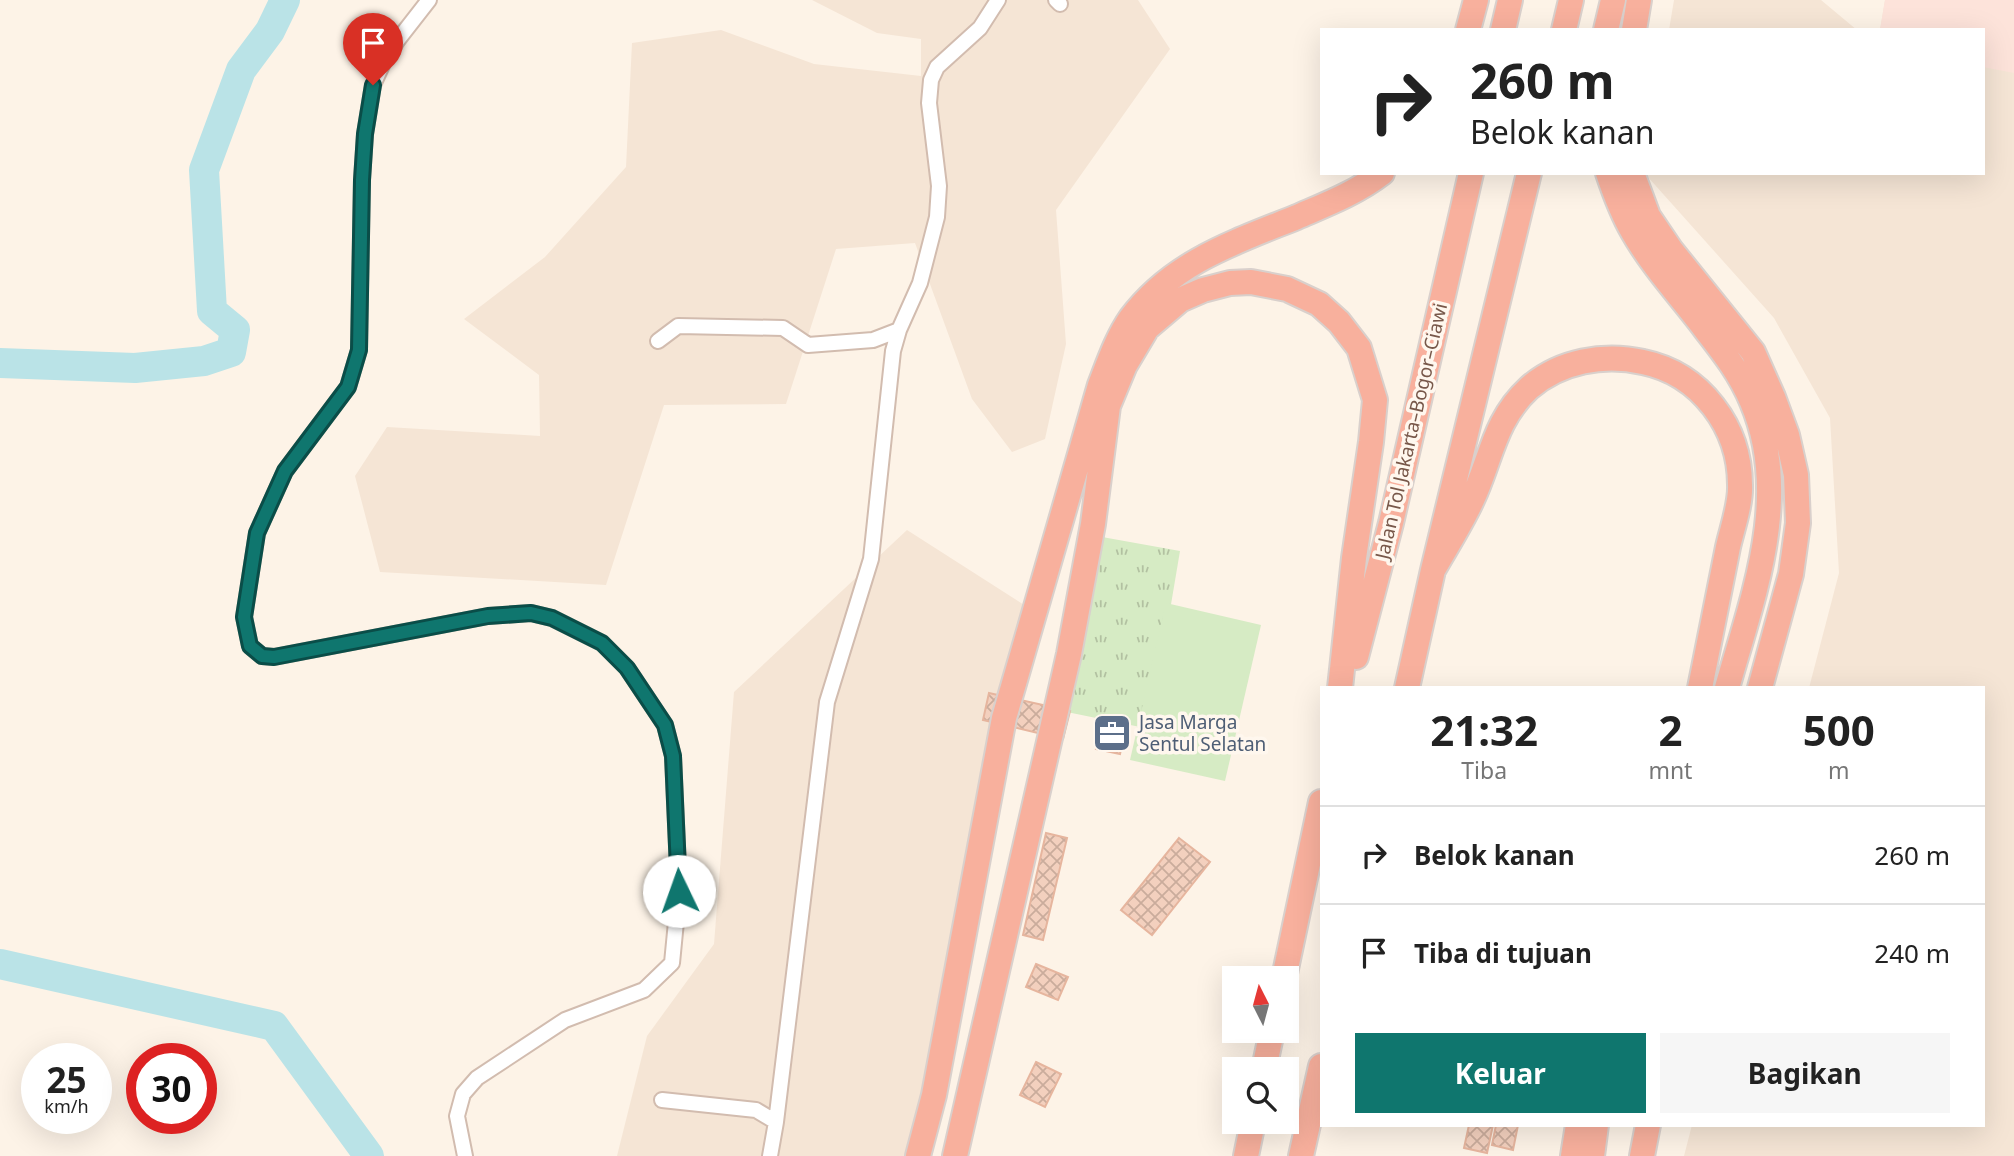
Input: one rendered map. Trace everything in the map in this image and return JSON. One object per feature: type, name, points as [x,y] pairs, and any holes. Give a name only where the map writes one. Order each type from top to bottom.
[{"type":"highway","points":[[1469,28],[1476,0]]},
{"type":"highway","points":[[1503,28],[1510,0]]},
{"type":"highway","points":[[1564,28],[1571,0]]},
{"type":"highway","points":[[1607,28],[1614,0]]},
{"type":"highway","points":[[1634,28],[1639,0]]},
{"type":"highway","points":[[920,1156],[934,1095],[1004,718],[1100,385],[1115,345],[1131,318],[1153,293],[1180,270],[1213,251],[1344,198],[1379,175]]},
{"type":"highway","name":"Jalan Tol Jakarta–Bogor–Ciawi","points":[[1349,686],[1391,523],[1471,175]]},
{"type":"highway","points":[[1407,686],[1529,175]]},
{"type":"highway","points":[[1609,175],[1617,201],[1634,233],[1732,364],[1752,402],[1764,440],[1769,522],[1762,567],[1728,686]]},
{"type":"highway","points":[[1633,175],[1648,216],[1671,250],[1753,352],[1787,435],[1796,475],[1798,523],[1791,574],[1761,686]]},
{"type":"highway","points":[[955,1156],[1069,654],[1093,524],[1108,406],[1125,365],[1147,328],[1180,300],[1203,289],[1251,282],[1287,289],[1319,304],[1339,322],[1359,348],[1375,400],[1340,686]]},
{"type":"highway","points":[[1433,570],[1473,500],[1492,443],[1506,416],[1528,389],[1547,375],[1568,365],[1601,358],[1627,358],[1654,364],[1676,374],[1698,389],[1722,418],[1737,453],[1741,487],[1700,686]]},
{"type":"highway","points":[[1287,966],[1320,807]]},
{"type":"highway","points":[[1301,1156],[1320,1070]]},
{"type":"highway","points":[[1573,1156],[1577,1127]]},
{"type":"highway","points":[[1592,1156],[1595,1127]]},
{"type":"highway","points":[[1642,1156],[1648,1127]]},
{"type":"highway","points":[[1246,1156],[1251,1134]]},
{"type":"street","points":[[429,0],[397,41],[373,85],[365,134],[362,180],[359,350],[348,387],[285,471],[257,533],[244,617],[250,646],[262,656],[274,657],[488,616],[531,613],[552,618],[602,643],[627,668],[665,725],[673,756],[679,891],[672,963],[644,990],[565,1020],[477,1078],[463,1094],[457,1116],[465,1156]]},
{"type":"street","points":[[770,1156],[827,702],[871,559],[894,351],[899,330],[920,283],[937,217],[939,186],[929,103],[931,80],[937,67],[980,28],[998,0]]},
{"type":"street","points":[[658,341],[678,327],[783,328],[808,345],[873,340],[899,330]]},
{"type":"street","points":[[662,1100],[756,1110],[776,1122]]},
{"type":"shaded area","points":[[812,0],[1138,0],[1170,49],[1056,210],[1066,344],[1045,439],[1012,452],[972,399],[915,243],[836,249],[786,404],[664,405],[606,585],[380,572],[355,476],[387,427],[540,436],[539,375],[464,319],[545,257],[626,167],[632,43],[721,30],[814,64],[921,76],[921,39],[877,33]]},
{"type":"shaded area","points":[[1674,0],[1821,0],[1855,28],[1669,28]]},
{"type":"shaded area","points":[[1885,0],[2014,0],[2014,1156],[1684,1156],[1691,1127],[1985,1127],[1985,686],[1810,686],[1839,573],[1830,418],[1774,318],[1647,176],[1985,175],[1985,28],[1880,28]]},
{"type":"shaded area","points":[[1885,0],[2014,0],[2014,73],[1985,67],[1985,28],[1880,28]]},
{"type":"shaded area","points":[[907,530],[1035,612],[918,1156],[617,1156],[647,1036],[714,944],[734,692]]},
{"type":"green space","points":[[1091,535],[1180,551],[1150,729],[1057,710]]},
{"type":"green space","points":[[1166,603],[1261,625],[1225,781],[1130,760]]},
{"type":"building","points":[[989,693],[1070,711],[1063,739],[983,720]]},
{"type":"building","points":[[1104,715],[1127,721],[1120,754],[1096,749]]},
{"type":"building","points":[[1046,833],[1067,838],[1043,940],[1023,935]]},
{"type":"building","points":[[1179,838],[1210,862],[1152,935],[1121,910]]},
{"type":"building","points":[[1036,964],[1068,977],[1058,1000],[1026,987]]},
{"type":"building","points":[[1036,1062],[1061,1074],[1045,1107],[1020,1095]]},
{"type":"building","points":[[1469,1127],[1493,1127],[1487,1153],[1464,1148]]},
{"type":"building","points":[[1496,1127],[1518,1127],[1513,1150],[1492,1145]]},
{"type":"waterway","points":[[0,363],[135,368],[204,361],[231,352],[235,330],[212,311],[204,170],[241,70],[270,31],[285,0]]},
{"type":"waterway","points":[[0,964],[274,1026],[369,1156]]},
{"type":"place","name":"Jasa Marga Sentul Selatan","points":[[1112,733]]},
{"type":"route","points":[[373,85],[365,134],[362,180],[359,350],[348,387],[285,471],[257,533],[244,617],[250,646],[262,656],[274,657],[488,616],[531,613],[552,618],[602,643],[627,668],[665,725],[673,756],[679,891]]}]
